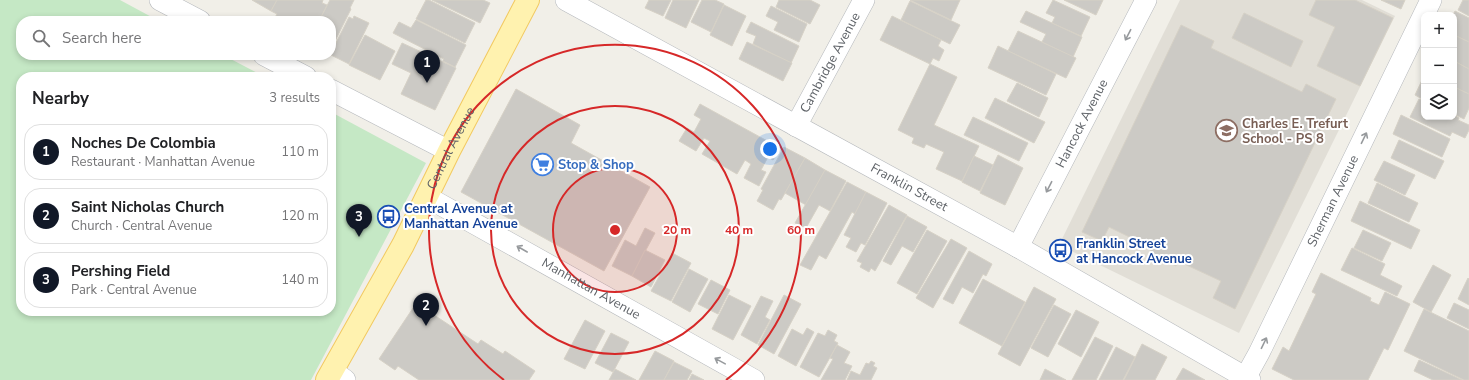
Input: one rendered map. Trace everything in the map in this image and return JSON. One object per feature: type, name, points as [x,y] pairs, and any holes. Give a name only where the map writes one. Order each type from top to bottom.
[{"type":"main road","name":"Central Avenue","points":[[335,377],[403,245],[449,151],[528,0]]},
{"type":"street","points":[[160,0],[190,16]]},
{"type":"street","name":"Franklin Street","points":[[566,0],[1018,247],[1247,379]]},
{"type":"street","name":"Cambridge Avenue","points":[[796,126],[864,0]]},
{"type":"street","name":"Hancock Avenue","points":[[1018,247],[1146,0]]},
{"type":"street","name":"Sherman Avenue","points":[[1247,379],[1431,0]]},
{"type":"street","points":[[274,60],[296,72]]},
{"type":"street","points":[[336,93],[449,151]]},
{"type":"street","name":"Manhattan Avenue","points":[[427,197],[754,380]]},
{"type":"shaded area","name":"Charles E. Trefurt School - PS 8","points":[[1180,0],[1362,0],[1395,16],[1239,333],[1059,245]]},
{"type":"green space","points":[[0,0],[120,0],[150,16],[16,16],[16,60],[233,60],[255,72],[16,72],[16,316],[336,316],[336,115],[426,163],[311,380],[0,380]]},
{"type":"building","points":[[252,0],[277,0],[271,11]]},
{"type":"building","points":[[277,0],[323,0],[322,3],[327,5],[322,16],[276,16],[277,14],[271,11]]},
{"type":"building","points":[[330,0],[354,0],[336,39],[336,16],[322,16]]},
{"type":"building","points":[[426,0],[429,0],[475,23],[465,43],[416,19]]},
{"type":"building","points":[[432,0],[483,0],[490,3],[480,23]]},
{"type":"building","points":[[649,0],[671,0],[663,16],[645,8]]},
{"type":"building","points":[[673,0],[699,0],[686,28],[665,18]]},
{"type":"building","points":[[702,0],[715,0],[724,4],[711,32],[691,22]]},
{"type":"building","points":[[779,0],[810,0],[820,5],[810,24],[776,7]]},
{"type":"building","points":[[910,0],[960,0],[951,20]]},
{"type":"building","points":[[1053,0],[1090,17],[1081,36],[1052,23],[1055,17],[1046,13]]},
{"type":"building","points":[[1064,0],[1103,0],[1096,15]]},
{"type":"building","points":[[1316,0],[1355,0],[1393,18],[1360,86],[1317,66],[1335,27],[1309,15]]},
{"type":"building","points":[[1381,0],[1405,0],[1401,9]]},
{"type":"building","points":[[1463,0],[1469,0],[1469,16],[1458,10]]},
{"type":"building","points":[[910,1],[960,25],[950,44],[901,20]]},
{"type":"building","points":[[724,5],[746,16],[732,46],[710,35]]},
{"type":"building","points":[[771,6],[807,24],[799,42],[774,30],[778,22],[766,16]]},
{"type":"building","points":[[1026,11],[1082,37],[1073,57],[1042,42],[1046,34],[1020,22]]},
{"type":"building","points":[[1457,12],[1469,18],[1469,42],[1457,36]]},
{"type":"building","points":[[1244,13],[1303,41],[1291,67],[1232,38]]},
{"type":"building","points":[[354,16],[369,23],[349,64],[336,58],[336,43],[349,17],[353,19]]},
{"type":"building","points":[[892,16],[941,40],[938,46],[944,50],[939,61],[933,58],[930,64],[880,40]]},
{"type":"building","points":[[416,20],[466,45],[455,67],[443,61],[444,59],[393,33],[399,22],[411,28]]},
{"type":"building","points":[[751,22],[799,46],[791,63],[753,44],[756,36],[746,32]]},
{"type":"building","points":[[1181,25],[1214,41],[1211,48],[1302,92],[1306,84],[1336,99],[1235,309],[1213,298],[1221,281],[1178,261],[1176,266],[1149,253],[1152,248],[1109,227],[1102,241],[1082,232]]},
{"type":"building","points":[[1018,31],[1076,58],[1066,78],[1008,51]]},
{"type":"building","points":[[365,35],[395,51],[380,80],[349,65]]},
{"type":"building","points":[[1457,36],[1469,42],[1469,69],[1457,63]]},
{"type":"building","points":[[747,42],[792,63],[783,81],[739,59]]},
{"type":"building","points":[[402,43],[456,68],[435,110],[401,94],[411,73],[392,64]]},
{"type":"building","points":[[998,46],[1056,74],[1046,95],[988,68]]},
{"type":"building","points":[[1457,63],[1469,69],[1469,94],[1457,88]]},
{"type":"building","points":[[930,64],[957,77],[934,125],[979,146],[962,181],[936,169],[944,152],[926,144],[924,148],[912,143],[914,138],[898,130]]},
{"type":"building","points":[[1421,82],[1421,98],[1415,95]]},
{"type":"building","points":[[1017,83],[1048,98],[1039,117],[1007,101]]},
{"type":"building","points":[[1457,88],[1469,94],[1469,108],[1464,119],[1457,116]]},
{"type":"building","name":"Stop & Shop","points":[[516,89],[580,125],[571,143],[650,187],[604,271],[461,192]]},
{"type":"building","points":[[995,98],[1045,122],[1034,143],[985,118]]},
{"type":"building","points":[[1419,99],[1421,100],[1421,120],[1457,120],[1457,117],[1459,118],[1458,120],[1469,125],[1469,130],[1465,138],[1452,132],[1450,136],[1410,117]]},
{"type":"building","points":[[700,104],[780,148],[773,160],[768,157],[761,170],[766,172],[759,186],[744,178],[751,164],[745,160],[737,174],[702,154],[710,141],[704,138],[696,151],[679,141],[687,128],[694,132],[701,119],[694,115]]},
{"type":"building","points":[[1401,115],[1450,139],[1442,157],[1393,134]]},
{"type":"building","points":[[973,117],[1028,143],[1019,161],[964,135]]},
{"type":"building","points":[[1399,140],[1444,161],[1435,179],[1391,158]]},
{"type":"building","points":[[784,147],[805,158],[781,200],[779,199],[773,210],[757,201],[763,190],[761,189]]},
{"type":"building","points":[[998,155],[1023,168],[1005,205],[980,193]]},
{"type":"building","points":[[974,156],[993,165],[980,191],[962,182]]},
{"type":"building","points":[[805,158],[825,170],[806,205],[785,193]]},
{"type":"building","points":[[1384,161],[1415,175],[1405,195],[1374,180]]},
{"type":"building","points":[[825,170],[846,181],[830,211],[819,205],[806,228],[795,223]]},
{"type":"building","points":[[847,182],[866,192],[855,214],[852,212],[826,259],[819,255],[811,270],[800,265]]},
{"type":"building","points":[[1377,183],[1418,203],[1409,222],[1368,203]]},
{"type":"building","points":[[866,192],[887,203],[865,245],[861,243],[856,252],[846,247],[851,238],[844,235]]},
{"type":"building","points":[[1360,201],[1420,230],[1411,249],[1351,221]]},
{"type":"building","points":[[889,205],[907,215],[875,271],[871,268],[869,272],[860,267],[862,263],[857,261]]},
{"type":"building","points":[[907,216],[927,227],[913,252],[902,246],[891,265],[883,261]]},
{"type":"building","points":[[645,228],[655,233],[632,276],[612,266],[625,240],[636,246]]},
{"type":"building","points":[[927,230],[947,241],[917,294],[897,283]]},
{"type":"building","points":[[1363,230],[1391,243],[1382,261],[1354,248]]},
{"type":"building","points":[[951,239],[967,248],[933,308],[916,298]]},
{"type":"building","points":[[1352,248],[1385,264],[1380,275],[1402,286],[1397,296],[1341,270]]},
{"type":"building","points":[[645,250],[665,260],[651,287],[632,276]]},
{"type":"building","points":[[969,251],[992,264],[986,276],[983,274],[973,293],[962,287],[953,304],[943,299]]},
{"type":"building","points":[[672,253],[691,263],[671,301],[651,291]]},
{"type":"building","points":[[1433,265],[1451,275],[1431,312],[1413,302]]},
{"type":"building","points":[[689,269],[708,279],[690,312],[672,302]]},
{"type":"building","points":[[1321,273],[1371,298],[1370,301],[1379,305],[1385,292],[1410,304],[1388,350],[1384,348],[1368,380],[1294,380],[1272,369],[1283,347],[1289,351],[1316,294],[1312,292]]},
{"type":"building","points":[[1468,278],[1469,279],[1469,305],[1458,299]]},
{"type":"building","points":[[983,279],[1025,302],[1002,346],[959,323]]},
{"type":"building","points":[[711,280],[730,290],[718,314],[698,304]]},
{"type":"building","points":[[1034,287],[1056,299],[1020,366],[998,354]]},
{"type":"building","points":[[729,295],[751,306],[733,340],[712,329]]},
{"type":"building","points":[[784,295],[801,304],[774,354],[758,345]]},
{"type":"building","points":[[761,296],[773,301],[765,317],[770,320],[757,344],[741,335]]},
{"type":"building","points":[[419,299],[434,309],[431,313],[478,344],[481,340],[503,354],[505,351],[535,371],[529,380],[419,380],[398,366],[395,370],[379,359]]},
{"type":"building","points":[[1454,303],[1469,310],[1469,329],[1447,318]]},
{"type":"building","points":[[1054,305],[1071,314],[1048,357],[1031,348]]},
{"type":"building","points":[[1424,309],[1469,331],[1469,380],[1464,380],[1404,351]]},
{"type":"building","points":[[1076,310],[1099,322],[1081,357],[1058,344]]},
{"type":"building","points":[[585,320],[605,331],[585,369],[564,359]]},
{"type":"building","points":[[807,328],[814,332],[796,366],[778,356],[792,329],[803,335]]},
{"type":"building","points":[[828,330],[837,335],[834,341],[838,343],[819,377],[800,367],[818,333],[825,336]]},
{"type":"building","points":[[611,333],[629,342],[613,372],[595,363]]},
{"type":"building","points":[[1095,337],[1113,346],[1096,380],[1072,380]]},
{"type":"building","points":[[1142,344],[1167,357],[1155,380],[1124,380]]},
{"type":"building","points":[[837,345],[850,352],[844,363],[852,366],[845,380],[821,380],[833,359],[830,358]]},
{"type":"building","points":[[1116,347],[1135,357],[1123,380],[1099,380]]},
{"type":"building","points":[[655,351],[674,361],[664,380],[639,380]]},
{"type":"building","points":[[1419,360],[1462,380],[1433,380],[1414,371]]},
{"type":"building","points":[[871,361],[875,363],[873,366],[877,368],[871,380],[847,380],[851,371],[860,375],[866,363],[869,364]]},
{"type":"building","points":[[674,362],[692,371],[687,380],[664,380]]},
{"type":"building","points":[[1183,368],[1205,380],[1176,380]]},
{"type":"building","points":[[615,369],[636,380],[609,380]]},
{"type":"building","points":[[1045,369],[1066,380],[1040,380]]},
{"type":"building","points":[[692,374],[704,380],[689,380]]},
{"type":"place","name":"Noches De Colombia","points":[[427,83]]},
{"type":"place","name":"Charles E. Trefurt School - PS 8","points":[[1227,131]]},
{"type":"place","name":"Stop & Shop","points":[[543,165]]},
{"type":"place","name":"Central Avenue at Manhattan Avenue","points":[[388,216]]},
{"type":"place","name":"Pershing Field","points":[[359,237]]},
{"type":"place","name":"Franklin Street at Hancock Avenue","points":[[1060,251]]},
{"type":"place","name":"Saint Nicholas Church","points":[[426,326]]}]
